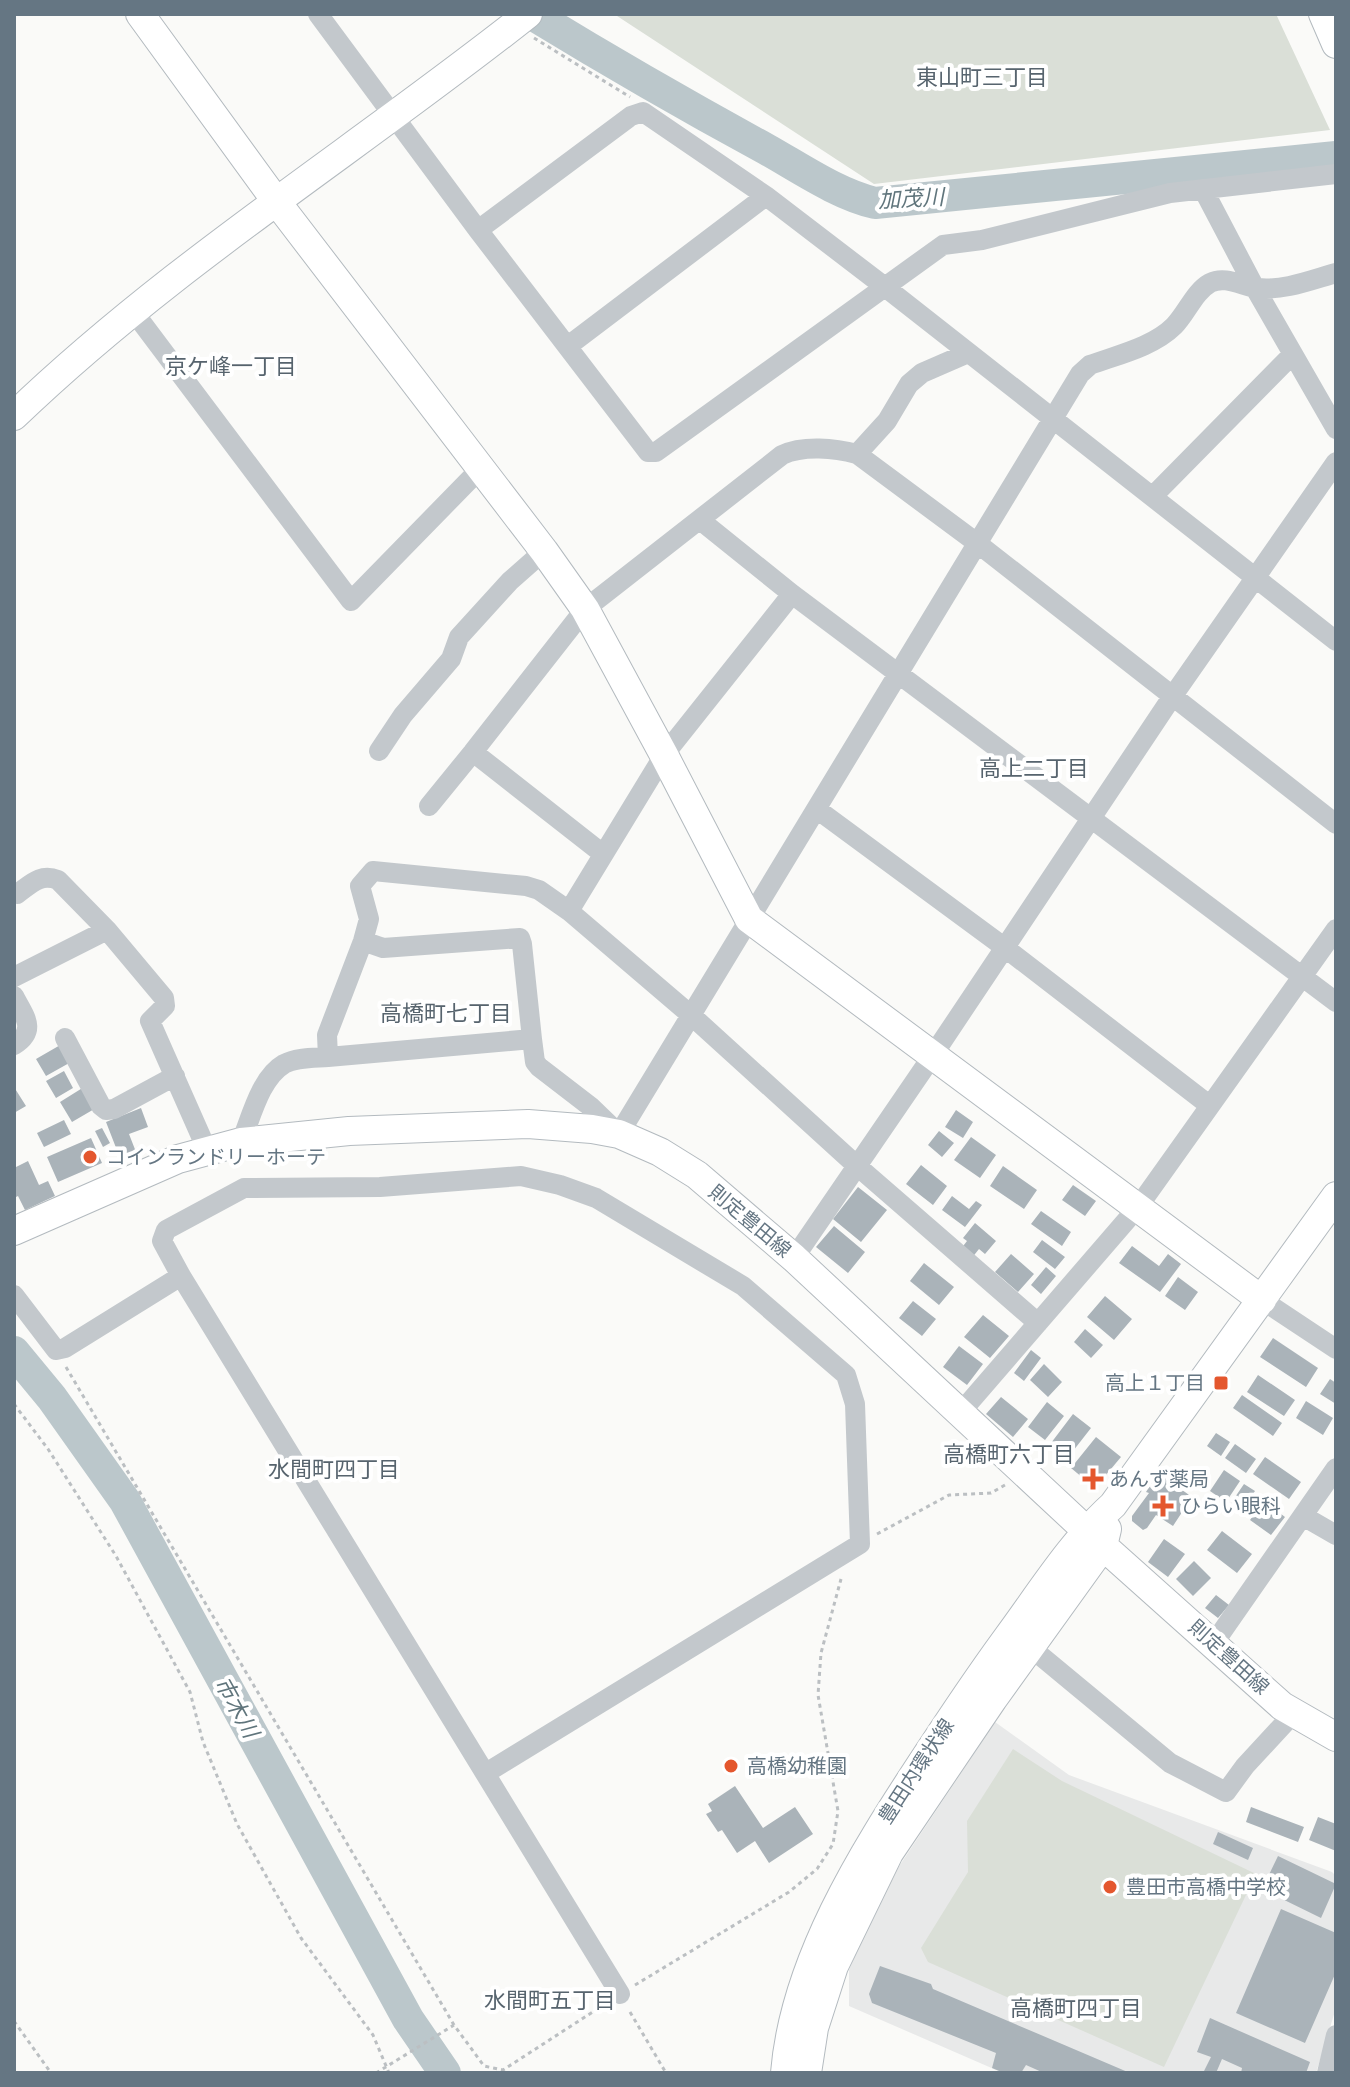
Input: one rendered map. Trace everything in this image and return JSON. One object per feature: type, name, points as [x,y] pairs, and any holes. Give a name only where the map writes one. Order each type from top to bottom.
[{"type":"street","points":[[140,14],[276,201],[585,609],[749,919],[1262,1300],[1336,1349]]},
{"type":"street","points":[[318,14],[648,452],[656,452],[943,245],[982,240],[1170,193],[1336,174]]},
{"type":"street","points":[[1323,14],[1336,44]]},
{"type":"street","points":[[14,416],[63,369],[133,311],[276,201],[527,22]]},
{"type":"street","points":[[478,230],[631,116],[643,112],[766,196],[1336,641]]},
{"type":"street","points":[[1203,189],[1255,288],[1336,429]]},
{"type":"street","points":[[568,346],[766,196]]},
{"type":"street","points":[[363,941],[383,948],[520,938],[535,1062],[619,1134],[1080,374],[1090,365],[1164,334],[1211,282],[1237,281],[1255,288],[1279,288],[1336,273]]},
{"type":"street","points":[[133,311],[351,601],[481,468]]},
{"type":"street","points":[[857,454],[887,421],[909,384],[922,373],[968,353]]},
{"type":"street","points":[[1153,496],[1293,354]]},
{"type":"street","points":[[429,806],[585,609],[782,455],[794,449],[857,454],[977,543],[1336,824]]},
{"type":"street","points":[[794,1258],[1172,697],[1336,462]]},
{"type":"street","points":[[700,520],[792,594],[1336,1002]]},
{"type":"street","points":[[379,751],[403,715],[451,659],[459,637],[510,581],[544,551]]},
{"type":"street","points":[[569,911],[664,755],[792,594]]},
{"type":"street","points":[[473,752],[603,854]]},
{"type":"street","points":[[818,810],[1004,947],[1209,1105]]},
{"type":"street","points":[[328,1057],[327,1035],[369,919],[360,886],[373,871],[526,886],[539,890],[569,911],[692,1016],[856,1165],[1038,1323]]},
{"type":"street","points":[[17,894],[37,879],[48,876],[58,880],[107,930],[164,998],[165,1006],[150,1021],[207,1150]]},
{"type":"street","points":[[961,1412],[1138,1207],[1336,929]]},
{"type":"street","points":[[14,977],[107,930]]},
{"type":"street","points":[[14,996],[28,1032],[22,1041],[14,1045]]},
{"type":"street","points":[[65,1038],[106,1110],[114,1109],[175,1076]]},
{"type":"street","points":[[241,1142],[264,1088],[278,1069],[296,1060],[532,1039]]},
{"type":"street","name":"則定豊田線","points":[[14,1231],[178,1159],[241,1142],[349,1131],[528,1124],[619,1134],[660,1152],[697,1175],[794,1258],[1094,1538],[1282,1706],[1336,1737]]},
{"type":"street","points":[[486,1773],[860,1544],[855,1404],[846,1375],[743,1286],[596,1198],[560,1185],[521,1176],[367,1188],[244,1188],[166,1230],[162,1241],[620,1994]]},
{"type":"street","name":"豊田内環状線","points":[[807,2073],[814,2028],[834,1966],[889,1853],[1030,1647],[1113,1505],[1336,1196]]},
{"type":"street","points":[[14,1295],[56,1350],[65,1348],[181,1276]]},
{"type":"street","points":[[1214,1643],[1336,1468]]},
{"type":"street","points":[[1303,1516],[1336,1535]]},
{"type":"street","name":"豊田内環状線","points":[[785,2073],[797,2010],[813,1959],[869,1843],[976,1681],[1094,1538]]},
{"type":"street","points":[[1030,1647],[1170,1763],[1226,1792],[1245,1766],[1294,1713]]},
{"type":"street","points":[[1327,2073],[1336,2035]]},
{"type":"path","points":[[527,22],[637,101],[643,112]]},
{"type":"path","points":[[56,1350],[454,2025],[484,2066],[503,2070],[620,1994],[789,1892],[826,1858],[837,1830],[838,1811],[818,1695],[821,1653],[841,1579],[839,1555]]},
{"type":"path","points":[[14,1404],[48,1449],[116,1556],[190,1692],[203,1742],[237,1824],[301,1938],[373,2035],[389,2073]]},
{"type":"path","points":[[860,1544],[949,1495],[991,1493],[1026,1473]]},
{"type":"path","points":[[620,1994],[666,2073]]},
{"type":"path","points":[[14,2021],[51,2073]]},
{"type":"path","points":[[376,2073],[454,2025]]},
{"type":"shaded area","points":[[614,14],[1276,14],[1330,130],[874,184]]},
{"type":"shaded area","name":"豊田市高橋中学校","points":[[995,1722],[1069,1775],[1336,1876],[1336,2008],[1316,2073],[1003,2073],[849,2006],[849,1970],[878,1898]]},
{"type":"shaded area","points":[[1013,1749],[1062,1781],[1256,1874],[1164,2067],[928,1962],[921,1948],[968,1872],[967,1821]]},
{"type":"building","points":[[62,1044],[71,1062],[46,1076],[36,1059]]},
{"type":"building","points":[[64,1071],[73,1088],[56,1098],[46,1081]]},
{"type":"building","points":[[14,1087],[26,1106],[14,1113]]},
{"type":"building","points":[[84,1087],[96,1108],[72,1122],[60,1102]]},
{"type":"building","points":[[141,1108],[148,1127],[129,1134],[136,1152],[120,1158],[106,1122]]},
{"type":"building","points":[[956,1110],[973,1122],[963,1138],[945,1127]]},
{"type":"building","points":[[64,1120],[71,1134],[44,1147],[37,1133]]},
{"type":"building","points":[[102,1128],[110,1143],[103,1147],[95,1131]]},
{"type":"building","points":[[939,1131],[954,1143],[942,1157],[928,1145]]},
{"type":"building","points":[[971,1137],[996,1155],[980,1178],[954,1160]]},
{"type":"building","points":[[91,1138],[102,1163],[58,1182],[47,1157]]},
{"type":"building","points":[[28,1161],[39,1185],[48,1181],[55,1196],[25,1210],[18,1196],[14,1198],[14,1168]]},
{"type":"building","points":[[921,1165],[947,1186],[933,1205],[906,1184]]},
{"type":"building","points":[[1003,1166],[1037,1190],[1024,1209],[990,1186]]},
{"type":"building","points":[[1073,1185],[1096,1201],[1085,1216],[1062,1200]]},
{"type":"building","points":[[858,1187],[887,1210],[861,1242],[833,1219]]},
{"type":"building","points":[[952,1196],[969,1209],[976,1201],[982,1205],[965,1227],[942,1210]]},
{"type":"building","points":[[1041,1211],[1071,1232],[1062,1246],[1031,1224]]},
{"type":"building","points":[[975,1223],[996,1241],[985,1254],[979,1249],[971,1259],[960,1250],[967,1241],[963,1238]]},
{"type":"building","points":[[834,1226],[865,1252],[848,1273],[816,1247]]},
{"type":"building","points":[[1042,1240],[1065,1257],[1055,1269],[1033,1252]]},
{"type":"building","points":[[1132,1246],[1159,1266],[1168,1254],[1181,1264],[1160,1292],[1119,1263]]},
{"type":"building","points":[[1011,1254],[1034,1274],[1018,1292],[995,1272]]},
{"type":"building","points":[[924,1263],[954,1287],[939,1305],[910,1281]]},
{"type":"building","points":[[1046,1267],[1056,1276],[1041,1294],[1031,1285]]},
{"type":"building","points":[[1178,1277],[1198,1292],[1185,1310],[1165,1296]]},
{"type":"building","points":[[1105,1296],[1132,1319],[1114,1340],[1087,1317]]},
{"type":"building","points":[[913,1301],[936,1319],[922,1336],[899,1318]]},
{"type":"building","points":[[983,1315],[1009,1336],[990,1358],[964,1337]]},
{"type":"building","points":[[1085,1329],[1103,1345],[1091,1358],[1074,1342]]},
{"type":"building","points":[[1273,1338],[1318,1368],[1306,1387],[1260,1357]]},
{"type":"building","points":[[959,1346],[983,1364],[967,1385],[943,1367]]},
{"type":"building","points":[[1031,1350],[1041,1358],[1024,1381],[1014,1373]]},
{"type":"building","points":[[1044,1364],[1062,1382],[1048,1397],[1030,1380]]},
{"type":"building","points":[[1258,1375],[1295,1400],[1284,1416],[1247,1392]]},
{"type":"building","points":[[1330,1379],[1336,1383],[1336,1404],[1320,1394]]},
{"type":"building","points":[[1242,1395],[1282,1423],[1273,1436],[1233,1408]]},
{"type":"building","points":[[1001,1397],[1028,1419],[1013,1437],[986,1414]]},
{"type":"building","points":[[1306,1401],[1333,1418],[1323,1435],[1296,1418]]},
{"type":"building","points":[[1047,1402],[1064,1416],[1045,1440],[1028,1427]]},
{"type":"building","points":[[1073,1414],[1091,1428],[1066,1460],[1048,1447]]},
{"type":"building","points":[[1216,1433],[1230,1442],[1221,1456],[1207,1446]]},
{"type":"building","points":[[1096,1437],[1121,1457],[1095,1488],[1071,1468]]},
{"type":"building","points":[[1235,1444],[1256,1459],[1246,1473],[1225,1458]]},
{"type":"building","points":[[1265,1457],[1301,1482],[1289,1499],[1253,1474]]},
{"type":"building","points":[[1224,1470],[1240,1481],[1226,1502],[1210,1491]]},
{"type":"building","name":"ひらい眼科","points":[[1158,1473],[1192,1497],[1173,1526],[1156,1515],[1143,1530],[1132,1521],[1132,1516],[1149,1493],[1146,1492]]},
{"type":"building","points":[[1244,1484],[1255,1491],[1240,1514],[1229,1506]]},
{"type":"building","points":[[1264,1501],[1285,1517],[1271,1535],[1250,1520]]},
{"type":"building","points":[[1222,1531],[1252,1554],[1237,1573],[1207,1550]]},
{"type":"building","points":[[1164,1539],[1185,1554],[1168,1577],[1148,1562]]},
{"type":"building","points":[[1194,1561],[1211,1578],[1193,1596],[1176,1579]]},
{"type":"building","points":[[1216,1595],[1229,1605],[1218,1618],[1205,1608]]},
{"type":"building","points":[[735,1786],[763,1828],[795,1807],[813,1834],[769,1863],[755,1841],[737,1853],[722,1830],[718,1832],[706,1814],[712,1811],[708,1804]]},
{"type":"building","points":[[1251,1807],[1304,1827],[1298,1842],[1246,1822]]},
{"type":"building","points":[[1318,1817],[1336,1824],[1336,1851],[1309,1840]]},
{"type":"building","points":[[1218,1832],[1253,1848],[1248,1860],[1213,1844]]},
{"type":"building","points":[[1278,1856],[1336,1884],[1321,1918],[1262,1889]]},
{"type":"building","points":[[1281,1909],[1336,1933],[1336,1972],[1305,2043],[1236,2013]]},
{"type":"building","points":[[880,1966],[931,1984],[933,1989],[1130,2073],[1044,2073],[1026,2065],[1021,2073],[1004,2073],[992,2068],[996,2053],[872,2003],[869,1994]]},
{"type":"building","points":[[1210,2018],[1310,2062],[1306,2073],[1241,2073],[1242,2068],[1222,2059],[1216,2073],[1203,2073],[1211,2057],[1197,2052]]},
{"type":"waterway","name":"加茂川","points":[[532,14],[819,180],[875,203],[1336,157]]},
{"type":"waterway","name":"市木川","points":[[14,1352],[52,1398],[125,1501],[408,2019],[445,2073]]},
{"type":"place","name":"コインランドリーホーテ","points":[[90,1157]]},
{"type":"place","name":"高上１丁目","points":[[1221,1383]]},
{"type":"place","name":"あんず薬局","points":[[1093,1479]]},
{"type":"place","name":"ひらい眼科","points":[[1163,1506]]},
{"type":"place","name":"高橋幼稚園","points":[[731,1766]]},
{"type":"place","name":"豊田市高橋中学校","points":[[1110,1887]]},
{"type":"district","name":"東山町三丁目","points":[[982,77]]},
{"type":"district","name":"京ケ峰一丁目","points":[[231,366]]},
{"type":"district","name":"高上二丁目","points":[[1034,768]]},
{"type":"district","name":"高橋町七丁目","points":[[446,1013]]},
{"type":"district","name":"高橋町六丁目","points":[[1009,1454]]},
{"type":"district","name":"水間町四丁目","points":[[334,1469]]},
{"type":"district","name":"水間町五丁目","points":[[550,2000]]},
{"type":"district","name":"高橋町四丁目","points":[[1076,2008]]}]
